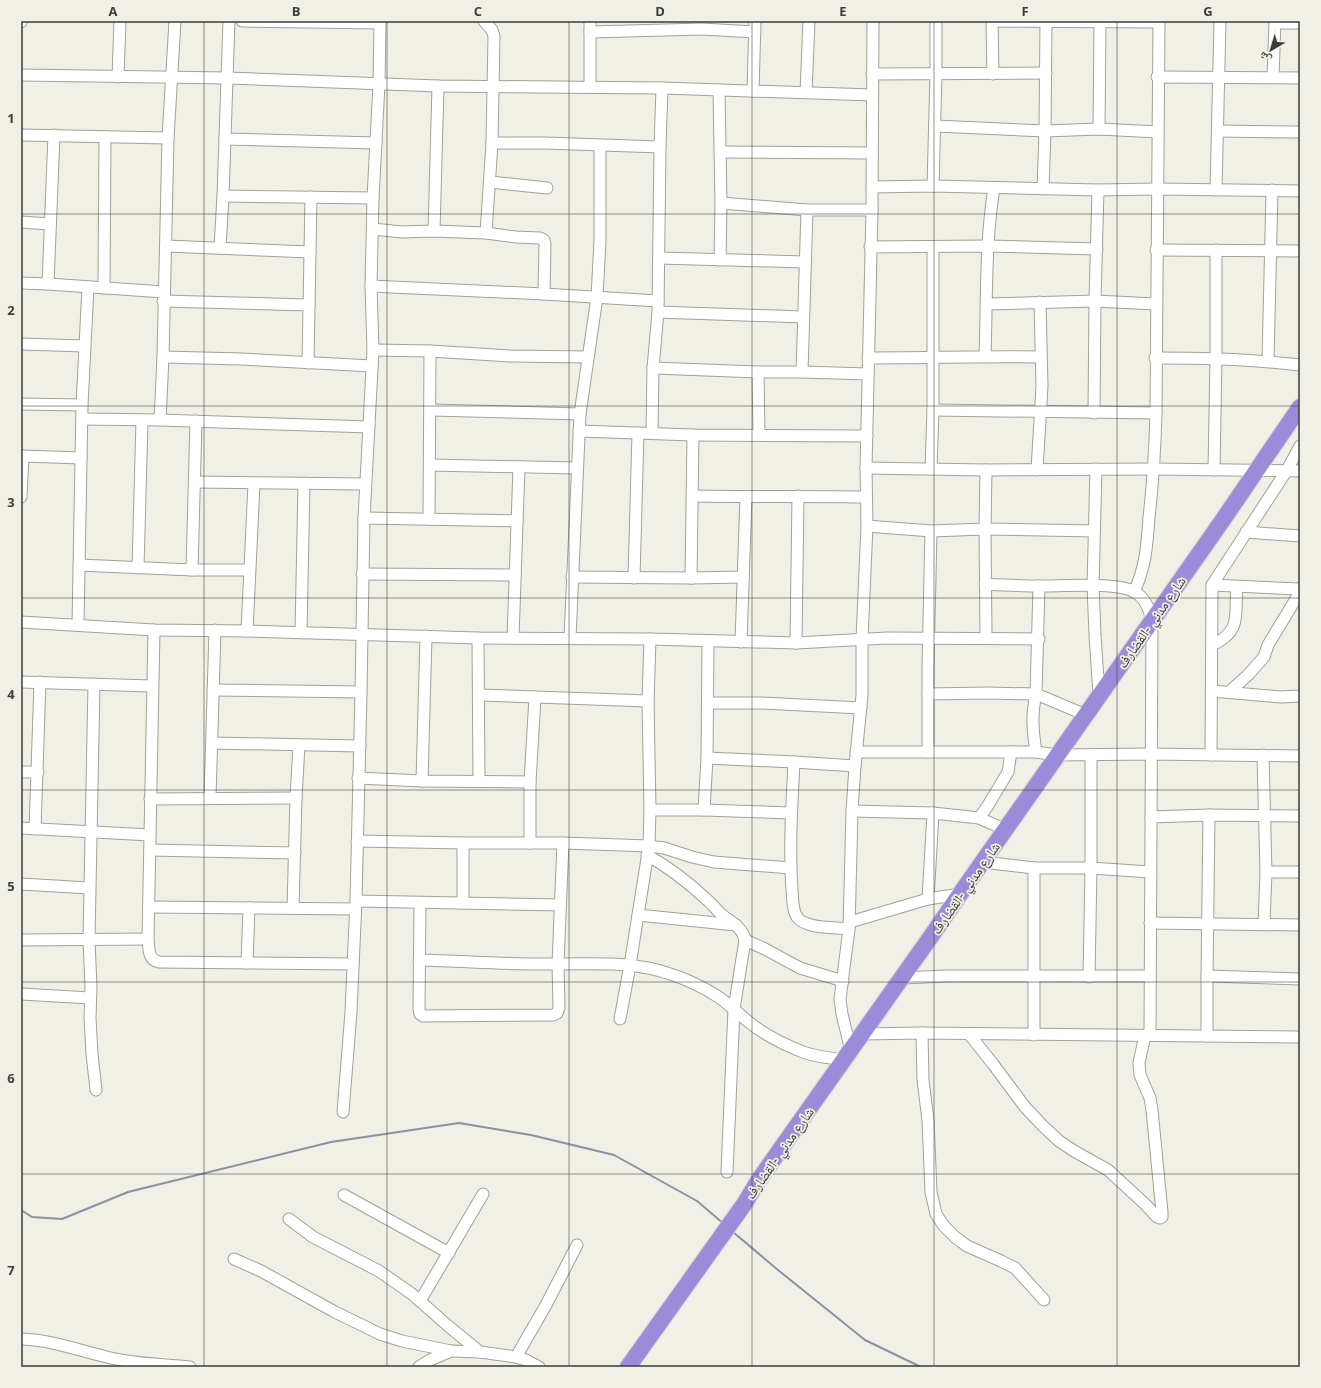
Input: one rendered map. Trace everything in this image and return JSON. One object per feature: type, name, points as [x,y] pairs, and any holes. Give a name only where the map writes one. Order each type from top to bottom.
[{"type":"highway","name":"شارع مدني -القضارف","points":[[628,1367],[745,1203],[758,1181],[1006,830],[1300,408]]},
{"type":"street","points":[[118,77],[120,21]]},
{"type":"street","points":[[160,420],[163,357],[163,296],[166,246],[168,138],[175,21]]},
{"type":"street","points":[[220,248],[229,21]]},
{"type":"street","points":[[242,21],[380,22],[371,286],[373,350],[365,484],[362,574],[360,746],[353,964],[343,1112]]},
{"type":"street","points":[[484,21],[492,30],[494,36]]},
{"type":"street","points":[[486,233],[492,143],[495,21]]},
{"type":"street","points":[[753,91],[755,21]]},
{"type":"street","points":[[806,92],[809,21]]},
{"type":"street","points":[[419,960],[630,965],[652,969],[676,976],[716,996],[756,1027],[804,1053],[848,1055],[840,1000],[850,925],[852,812],[862,695],[862,639],[867,526],[866,468],[872,210],[873,21]]},
{"type":"street","points":[[932,186],[935,126],[936,21]]},
{"type":"street","points":[[993,74],[992,21],[1159,21],[1157,77],[1156,413],[1154,469],[1145,562],[1141,578],[1134,592]]},
{"type":"street","points":[[1099,129],[1100,21]]},
{"type":"street","points":[[1216,190],[1220,21]]},
{"type":"street","points":[[1043,189],[1046,22]]},
{"type":"street","points":[[1273,77],[1275,22],[1300,23]]},
{"type":"street","points":[[590,87],[590,26],[702,25],[755,32]]},
{"type":"street","points":[[872,74],[1046,73]]},
{"type":"street","points":[[21,75],[227,78],[438,86],[662,88],[872,95]]},
{"type":"street","points":[[1157,77],[1300,78]]},
{"type":"street","points":[[434,231],[438,86]]},
{"type":"street","points":[[652,433],[653,368],[658,312],[662,88]]},
{"type":"street","points":[[719,90],[721,203],[720,260]]},
{"type":"street","points":[[935,126],[1045,131],[1099,129],[1158,132]]},
{"type":"street","points":[[1218,131],[1300,132]]},
{"type":"street","points":[[21,135],[168,138]]},
{"type":"street","points":[[48,284],[54,136]]},
{"type":"street","points":[[104,288],[105,137]]},
{"type":"street","points":[[225,138],[376,142]]},
{"type":"street","points":[[492,143],[545,143],[660,148]]},
{"type":"street","points":[[570,638],[580,414],[597,297],[600,241],[600,146]]},
{"type":"street","points":[[720,152],[872,153]]},
{"type":"street","points":[[490,182],[547,188]]},
{"type":"street","points":[[872,187],[932,186],[1098,190],[1157,189],[1300,191]]},
{"type":"street","points":[[985,356],[988,246],[990,215],[994,188]]},
{"type":"street","points":[[1094,412],[1098,190]]},
{"type":"street","points":[[1268,361],[1272,190]]},
{"type":"street","points":[[223,196],[373,198]]},
{"type":"street","points":[[308,363],[311,197]]},
{"type":"street","points":[[721,203],[807,210],[872,210]]},
{"type":"street","points":[[802,372],[807,210]]},
{"type":"street","points":[[21,222],[50,224]]},
{"type":"street","points":[[373,229],[402,232],[434,231],[486,233],[516,237],[540,238],[544,240],[545,244],[544,294]]},
{"type":"street","points":[[166,246],[310,252]]},
{"type":"street","points":[[870,247],[988,246],[1097,249]]},
{"type":"street","points":[[931,469],[933,410],[934,247]]},
{"type":"street","points":[[1156,250],[1300,250]]},
{"type":"street","points":[[1214,470],[1216,250]]},
{"type":"street","points":[[659,258],[805,262]]},
{"type":"street","points":[[21,283],[104,288],[163,296],[309,306]]},
{"type":"street","points":[[371,286],[658,300]]},
{"type":"street","points":[[78,625],[82,405],[88,287]]},
{"type":"street","points":[[987,304],[1095,301],[1156,304]]},
{"type":"street","points":[[1037,470],[1042,386],[1040,302]]},
{"type":"street","points":[[658,312],[803,317]]},
{"type":"street","points":[[21,344],[84,346]]},
{"type":"street","points":[[373,350],[430,351],[511,356],[588,357]]},
{"type":"street","points":[[429,519],[431,410],[430,351]]},
{"type":"street","points":[[868,358],[985,356],[1041,357]]},
{"type":"street","points":[[163,357],[242,359],[372,366]]},
{"type":"street","points":[[1155,358],[1216,358],[1268,361],[1300,365]]},
{"type":"street","points":[[653,368],[868,374]]},
{"type":"street","points":[[758,372],[759,435]]},
{"type":"street","points":[[21,404],[82,405]]},
{"type":"street","points":[[431,410],[580,414]]},
{"type":"street","points":[[933,410],[1156,413]]},
{"type":"street","points":[[82,419],[369,427]]},
{"type":"street","points":[[138,568],[142,420]]},
{"type":"street","points":[[192,570],[196,421]]},
{"type":"street","points":[[579,431],[693,435],[867,436]]},
{"type":"street","points":[[634,578],[638,433]]},
{"type":"street","points":[[691,578],[693,435]]},
{"type":"street","points":[[1211,755],[1212,585],[1287,470],[1300,446]]},
{"type":"street","points":[[21,496],[22,456],[81,458]]},
{"type":"street","points":[[430,464],[577,468]]},
{"type":"street","points":[[513,638],[519,467]]},
{"type":"street","points":[[866,468],[1300,471]]},
{"type":"street","points":[[1096,469],[1093,586],[1099,695]]},
{"type":"street","points":[[986,470],[986,638]]},
{"type":"street","points":[[195,482],[254,484],[365,484]]},
{"type":"street","points":[[301,633],[304,483]]},
{"type":"street","points":[[247,631],[254,484]]},
{"type":"street","points":[[693,496],[866,497]]},
{"type":"street","points":[[796,643],[798,496]]},
{"type":"street","points":[[742,642],[746,497]]},
{"type":"street","points":[[364,518],[517,521]]},
{"type":"street","points":[[867,526],[931,530],[1094,530]]},
{"type":"street","points":[[928,752],[931,530]]},
{"type":"street","points":[[1246,532],[1300,536]]},
{"type":"street","points":[[78,565],[192,570],[249,570]]},
{"type":"street","points":[[362,574],[515,575]]},
{"type":"street","points":[[572,577],[743,577]]},
{"type":"street","points":[[969,1034],[1025,1107],[1043,1126],[1059,1141],[1108,1170],[1157,1217],[1162,1217],[1152,1110],[1150,1098],[1140,1075],[1139,1063],[1147,1035],[1150,976],[1150,754],[1152,621],[1148,606],[1142,598],[1134,592],[1120,587],[985,584]]},
{"type":"street","points":[[1212,585],[1300,589]]},
{"type":"street","points":[[1036,752],[1032,709],[1036,694],[1040,586]]},
{"type":"street","points":[[1212,645],[1228,635],[1233,628],[1236,619],[1235,606],[1237,587]]},
{"type":"street","points":[[1229,692],[1248,675],[1264,657],[1268,645],[1300,592]]},
{"type":"street","points":[[21,622],[154,630],[215,630],[478,638],[650,639],[796,643],[887,638],[1038,639]]},
{"type":"street","points":[[154,630],[150,799],[149,954],[155,961],[353,964]]},
{"type":"street","points":[[210,797],[215,630]]},
{"type":"street","points":[[422,781],[426,636]]},
{"type":"street","points":[[478,638],[480,781]]},
{"type":"street","points":[[620,1019],[648,850],[650,810],[648,701],[650,639]]},
{"type":"street","points":[[704,810],[707,758],[708,641]]},
{"type":"street","points":[[21,682],[152,686]]},
{"type":"street","points":[[35,829],[40,682]]},
{"type":"street","points":[[94,684],[89,940],[90,1018],[96,1090]]},
{"type":"street","points":[[213,690],[361,692]]},
{"type":"street","points":[[1212,691],[1281,697],[1300,696]]},
{"type":"street","points":[[928,694],[1036,694],[1086,715]]},
{"type":"street","points":[[479,695],[648,701]]},
{"type":"street","points":[[530,843],[530,782],[535,698]]},
{"type":"street","points":[[708,703],[762,703],[861,708]]},
{"type":"street","points":[[212,743],[360,746]]},
{"type":"street","points":[[294,908],[296,798],[299,745]]},
{"type":"street","points":[[856,752],[1036,752],[1057,755],[1150,754],[1300,756]]},
{"type":"street","points":[[979,818],[987,808],[1008,772],[1011,752]]},
{"type":"street","points":[[1089,977],[1091,754]]},
{"type":"street","points":[[1263,756],[1266,872],[1264,924]]},
{"type":"street","points":[[707,758],[855,766]]},
{"type":"street","points":[[794,762],[791,813],[791,868],[794,909],[797,917],[803,923],[812,926],[850,925],[928,899],[960,894]]},
{"type":"street","points":[[21,772],[38,772]]},
{"type":"street","points":[[358,778],[422,781],[530,782]]},
{"type":"street","points":[[150,799],[210,797],[296,798]]},
{"type":"street","points":[[650,810],[791,813]]},
{"type":"street","points":[[852,812],[933,813],[979,818],[1006,830]]},
{"type":"street","points":[[928,899],[933,813]]},
{"type":"street","points":[[1151,817],[1209,815],[1300,816]]},
{"type":"street","points":[[1207,1036],[1209,815]]},
{"type":"street","points":[[21,828],[150,834]]},
{"type":"street","points":[[357,840],[463,843],[563,843],[648,850],[664,848],[714,862],[791,868]]},
{"type":"street","points":[[463,843],[463,903]]},
{"type":"street","points":[[420,903],[420,1014],[423,1016],[553,1016],[557,1013],[559,1008],[558,964],[563,843]]},
{"type":"street","points":[[150,850],[295,853]]},
{"type":"street","points":[[648,850],[706,898],[720,913],[736,925],[742,931],[745,940],[734,1009],[727,1172]]},
{"type":"street","points":[[983,862],[1034,868],[1091,868],[1150,872]]},
{"type":"street","points":[[1034,868],[1034,1035]]},
{"type":"street","points":[[1266,872],[1300,872]]},
{"type":"street","points":[[21,884],[89,888]]},
{"type":"street","points":[[149,907],[294,908],[420,903],[560,905]]},
{"type":"street","points":[[247,963],[249,908]]},
{"type":"street","points":[[638,915],[736,925]]},
{"type":"street","points":[[1150,923],[1300,925]]},
{"type":"street","points":[[21,940],[148,939]]},
{"type":"street","points":[[745,940],[800,968],[843,981]]},
{"type":"street","points":[[902,978],[946,976],[1150,976]]},
{"type":"street","points":[[1207,976],[1300,979]]},
{"type":"street","points":[[21,994],[90,998]]},
{"type":"street","points":[[862,1034],[922,1033],[1300,1037]]},
{"type":"street","points":[[922,1033],[923,1080],[928,1120],[931,1192],[936,1214],[954,1237],[967,1246],[1015,1268],[1044,1300]]},
{"type":"street","points":[[344,1194],[449,1253]]},
{"type":"street","points":[[420,1301],[483,1194]]},
{"type":"street","points":[[289,1220],[313,1237],[379,1271],[412,1294],[480,1352]]},
{"type":"street","points":[[516,1357],[546,1305],[577,1245]]},
{"type":"street","points":[[234,1259],[261,1271],[335,1312],[380,1334],[409,1343],[451,1351],[480,1352],[516,1357],[526,1360],[539,1367]]},
{"type":"street","points":[[21,1339],[61,1344],[113,1363],[190,1367]]},
{"type":"street","points":[[419,1367],[430,1360],[451,1351]]},
{"type":"waterway","points":[[21,1210],[32,1217],[62,1219],[128,1192],[331,1142],[459,1123],[531,1135],[614,1155],[697,1201],[724,1224]]},
{"type":"waterway","points":[[733,1232],[865,1340],[921,1367]]}]
